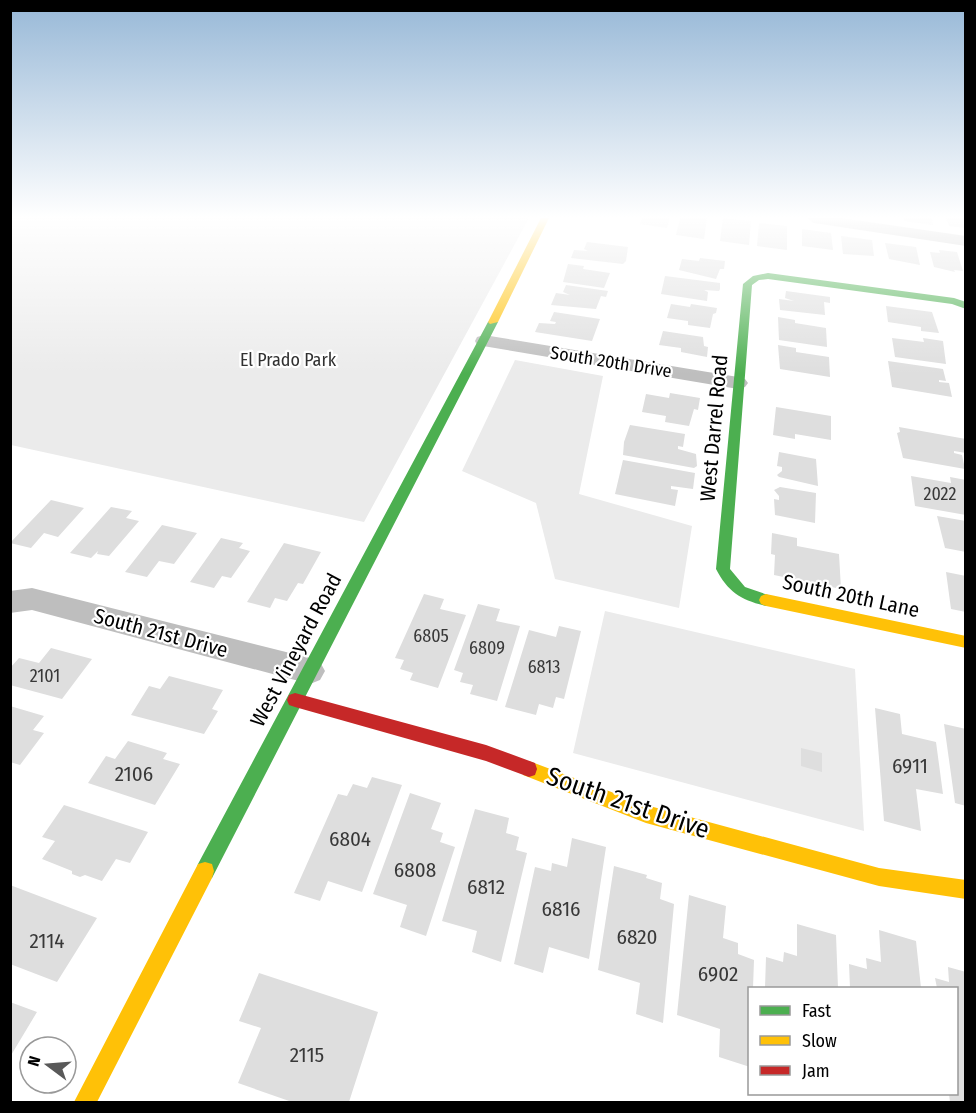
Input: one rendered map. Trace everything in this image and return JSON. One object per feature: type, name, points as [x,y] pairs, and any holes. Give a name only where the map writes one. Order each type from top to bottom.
[{"type":"street","name":"West Vineyard Road","points":[[85,1102],[519,270]]},
{"type":"street","name":"West Darrel Road","points":[[730,585],[723,569],[748,284],[756,278],[768,276],[964,305]]},
{"type":"street","name":"South 20th Drive","points":[[484,341],[738,383]]},
{"type":"street","name":"South 20th Lane","points":[[730,585],[748,596],[966,642]]},
{"type":"street","name":"South 21st Drive","points":[[12,602],[32,599],[310,671]]},
{"type":"street","name":"South 21st Drive","points":[[295,700],[486,753],[646,814],[879,877],[966,890]]},
{"type":"green space","name":"El Prado Park","points":[[11,270],[501,270],[364,522],[11,445]]},
{"type":"green space","points":[[515,360],[603,376],[579,494],[692,526],[679,608],[555,579],[536,503],[462,471]]},
{"type":"green space","points":[[605,611],[855,669],[864,831],[573,753]]},
{"type":"building","points":[[566,270],[610,273],[604,288],[563,282]]},
{"type":"building","points":[[679,270],[720,270],[716,279]]},
{"type":"building","points":[[665,276],[720,283],[720,289],[719,291],[704,290],[708,292],[707,301],[661,294]]},
{"type":"building","points":[[566,285],[608,291],[606,297],[601,296],[596,309],[551,305],[556,293],[570,295],[563,292]]},
{"type":"building","points":[[786,291],[830,297],[830,303],[824,302],[825,315],[780,310],[779,299],[794,301],[785,298]]},
{"type":"building","points":[[671,304],[717,308],[710,328],[688,325],[688,321],[667,318]]},
{"type":"building","points":[[886,306],[932,312],[939,333],[921,331],[921,327],[888,322]]},
{"type":"building","points":[[554,312],[600,319],[592,341],[535,332],[539,323],[555,324],[556,322],[550,321]]},
{"type":"building","points":[[778,317],[795,320],[795,323],[826,328],[827,347],[779,340]]},
{"type":"building","points":[[663,331],[703,337],[704,346],[708,347],[707,357],[681,352],[681,348],[659,345]]},
{"type":"building","points":[[892,338],[924,342],[923,338],[943,341],[946,364],[895,357]]},
{"type":"building","points":[[778,345],[796,348],[796,352],[829,357],[830,377],[780,369]]},
{"type":"building","points":[[888,361],[943,369],[946,381],[939,380],[939,382],[949,383],[952,397],[892,387]]},
{"type":"building","points":[[670,393],[700,398],[698,410],[694,409],[689,426],[665,422],[666,416],[642,412],[646,394],[669,398]]},
{"type":"building","points":[[776,407],[831,416],[831,440],[795,434],[795,439],[773,435]]},
{"type":"building","points":[[630,425],[685,434],[683,447],[678,446],[678,449],[696,454],[697,466],[694,468],[623,455],[624,442]]},
{"type":"building","points":[[899,427],[966,439],[966,453],[954,451],[962,455],[965,469],[903,458],[897,433],[900,432]]},
{"type":"building","points":[[779,452],[816,459],[818,486],[779,477],[777,475],[782,471],[782,467],[777,466]]},
{"type":"building","points":[[623,460],[695,473],[693,489],[671,486],[671,489],[678,490],[675,506],[615,494]]},
{"type":"building","points":[[911,476],[951,483],[950,477],[966,480],[966,515],[915,506]]},
{"type":"building","points":[[780,487],[816,493],[815,523],[775,515],[774,499],[779,500],[779,496],[774,490]]},
{"type":"building","points":[[51,500],[84,508],[58,537],[44,533],[31,548],[10,543]]},
{"type":"building","points":[[111,507],[132,511],[126,518],[139,521],[109,556],[97,554],[98,551],[91,558],[70,553]]},
{"type":"building","points":[[937,516],[966,521],[966,552],[945,548]]},
{"type":"building","points":[[162,525],[197,533],[174,564],[159,561],[147,577],[125,572]]},
{"type":"building","points":[[772,533],[797,538],[797,546],[839,554],[841,589],[774,575],[775,555],[771,554]]},
{"type":"building","points":[[221,538],[243,543],[239,548],[250,551],[231,578],[222,576],[214,588],[190,582]]},
{"type":"building","points":[[284,543],[321,552],[303,584],[298,583],[287,601],[275,598],[270,608],[247,602]]},
{"type":"building","points":[[946,572],[966,576],[966,612],[951,609]]},
{"type":"building","points":[[424,594],[444,599],[440,609],[466,615],[438,688],[410,680],[413,673],[400,669],[404,660],[395,658]]},
{"type":"building","points":[[478,604],[500,609],[496,621],[520,626],[497,701],[470,694],[473,685],[460,682],[463,673],[454,670]]},
{"type":"building","points":[[559,626],[581,631],[564,699],[556,697],[553,708],[539,704],[536,715],[505,707],[529,630],[556,637]]},
{"type":"building","points":[[51,648],[92,659],[62,699],[10,685],[10,668],[19,658],[39,663]]},
{"type":"building","points":[[169,676],[223,690],[212,709],[218,711],[204,734],[131,715],[149,686],[160,689]]},
{"type":"building","points":[[10,706],[44,716],[33,730],[44,733],[20,765],[10,762]]},
{"type":"building","points":[[875,708],[900,714],[902,734],[936,742],[943,794],[916,789],[921,831],[884,821]]},
{"type":"building","points":[[944,724],[966,729],[966,806],[955,803]]},
{"type":"building","points":[[128,741],[167,753],[163,759],[180,764],[155,805],[88,783],[106,756],[115,759]]},
{"type":"building","points":[[801,748],[822,753],[822,772],[801,766]]},
{"type":"building","points":[[372,777],[402,785],[362,892],[328,881],[320,901],[294,893],[338,794],[347,796],[353,784],[367,788]]},
{"type":"building","points":[[410,793],[441,803],[431,829],[443,833],[440,842],[455,847],[426,936],[400,927],[407,905],[373,894]]},
{"type":"building","points":[[64,805],[148,832],[130,863],[116,859],[102,881],[85,875],[80,877],[72,874],[72,871],[42,859],[55,841],[42,837]]},
{"type":"building","points":[[475,809],[509,818],[506,833],[519,837],[516,850],[527,853],[501,962],[472,952],[477,931],[442,921]]},
{"type":"building","points":[[572,838],[606,847],[589,959],[549,947],[543,973],[514,964],[535,867],[551,871],[552,863],[567,867]]},
{"type":"building","points":[[614,866],[647,875],[646,878],[662,883],[660,899],[674,904],[663,1023],[636,1014],[640,983],[598,970]]},
{"type":"building","points":[[10,885],[97,918],[57,982],[10,964]]},
{"type":"building","points":[[689,895],[726,906],[723,938],[738,943],[738,954],[754,960],[753,987],[748,987],[748,1066],[719,1057],[720,1029],[677,1015]]},
{"type":"building","points":[[797,924],[836,935],[838,987],[765,987],[766,957],[783,962],[784,952],[797,956]]},
{"type":"building","points":[[879,930],[916,941],[921,987],[850,987],[849,964],[867,969],[866,958],[881,962]]},
{"type":"building","points":[[948,967],[966,972],[966,1102],[950,1102],[949,1095],[958,1095],[958,987],[937,987],[935,978],[949,982]]},
{"type":"building","points":[[259,973],[378,1012],[349,1102],[292,1102],[238,1083],[261,1028],[239,1021]]},
{"type":"building","points":[[10,1002],[37,1012],[23,1035],[18,1035],[18,1044],[10,1057]]},
{"type":"traffic: fast","points":[[766,600],[740,591],[723,569],[748,284],[756,278],[768,276],[954,301],[966,306]]},
{"type":"traffic: fast","points":[[205,871],[493,322]]},
{"type":"traffic: slow","points":[[493,322],[519,270]]},
{"type":"traffic: slow","points":[[766,600],[966,642]]},
{"type":"traffic: slow","points":[[529,769],[646,814],[879,877],[966,890]]},
{"type":"traffic: slow","points":[[85,1102],[205,871]]},
{"type":"traffic: jam","points":[[295,700],[486,753],[529,769]]}]
